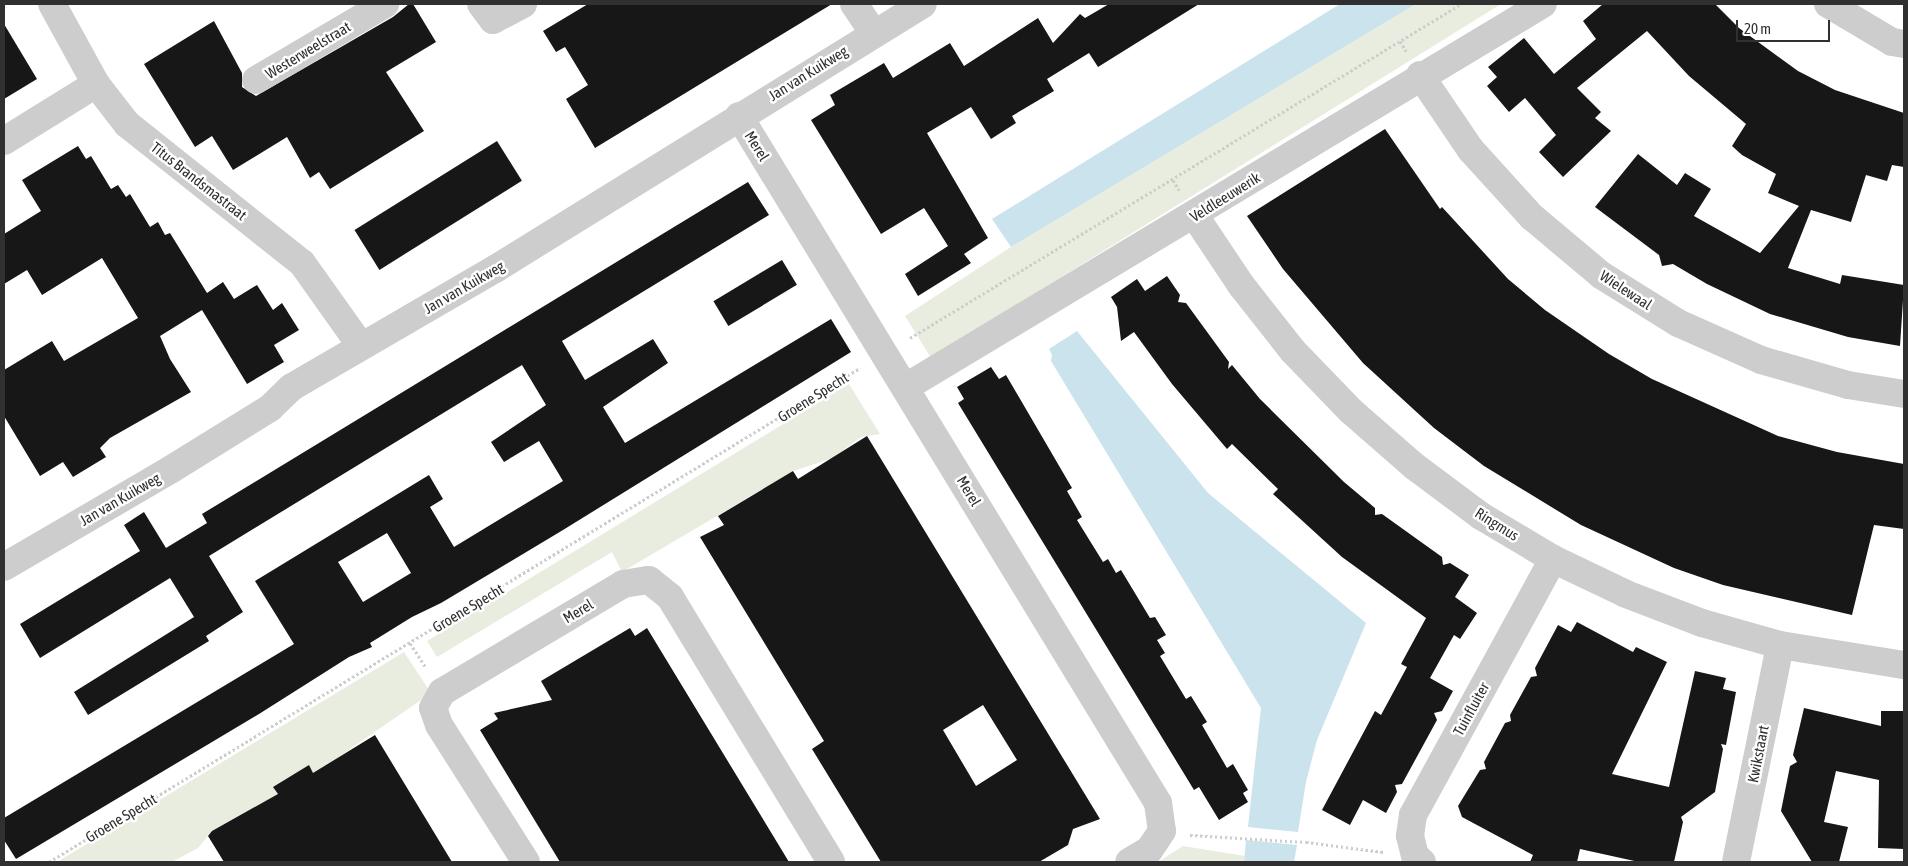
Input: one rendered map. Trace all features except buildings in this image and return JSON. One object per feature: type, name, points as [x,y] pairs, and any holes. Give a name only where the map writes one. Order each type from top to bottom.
[{"type":"street","name":"Westerweelstraat","points":[[256,80],[386,4]]},
{"type":"street","points":[[487,12],[523,4]]},
{"type":"street","points":[[854,4],[873,32]]},
{"type":"street","name":"Jan van Kuikweg","points":[[4,567],[178,465],[270,408],[292,387],[495,269],[873,32],[923,4]]},
{"type":"street","name":"Veldleeuwerik","points":[[906,388],[1196,216],[1420,75],[1543,4]]},
{"type":"street","points":[[1828,4],[1892,42],[1904,44]]},
{"type":"street","name":"Titus Brandsmastraat","points":[[55,5],[96,84],[127,124],[302,263],[361,346]]},
{"type":"street","name":"Wielewaal","points":[[1420,75],[1483,163],[1532,217],[1601,275],[1678,322],[1761,360],[1848,385],[1904,394]]},
{"type":"street","points":[[4,141],[96,84]]},
{"type":"street","name":"Merel","points":[[739,116],[1158,803],[1162,831]]},
{"type":"street","name":"Ringmus","points":[[1196,216],[1241,285],[1293,351],[1351,411],[1414,466],[1481,516],[1553,559],[1626,594],[1702,623],[1780,645],[1904,664]]},
{"type":"street","name":"Tuinfluiter","points":[[1419,859],[1410,836],[1413,815],[1553,559]]},
{"type":"street","name":"Merel","points":[[526,862],[439,726],[434,708],[442,692],[623,584],[649,580],[670,597],[831,862]]},
{"type":"street","name":"Kwikstaart","points":[[1736,862],[1780,645]]},
{"type":"street","points":[[1129,862],[1149,850],[1162,831]]},
{"type":"path","name":"Groene Specht","points":[[49,862],[1461,4]]},
{"type":"path","points":[[1162,831],[1306,842],[1419,859]]},
{"type":"shaded area","points":[[1416,4],[1501,4],[931,358],[905,316],[1011,247]]},
{"type":"shaded area","points":[[849,384],[880,434],[861,437],[833,458],[793,471],[622,572],[612,552],[437,657],[427,641]]},
{"type":"shaded area","points":[[404,652],[431,693],[314,774],[308,766],[274,787],[279,796],[212,831],[198,848],[172,862],[57,862]]},
{"type":"shaded area","points":[[1183,846],[1245,856],[1244,862],[1158,862]]},
{"type":"water","points":[[1340,4],[1416,4],[1011,247],[992,219]]},
{"type":"water","points":[[1077,331],[1208,493],[1366,623],[1317,740],[1306,782],[1298,832],[1248,827],[1261,708],[1051,361],[1052,355],[1049,349]]},
{"type":"water","points":[[1246,840],[1297,845],[1294,862],[1244,862]]}]
